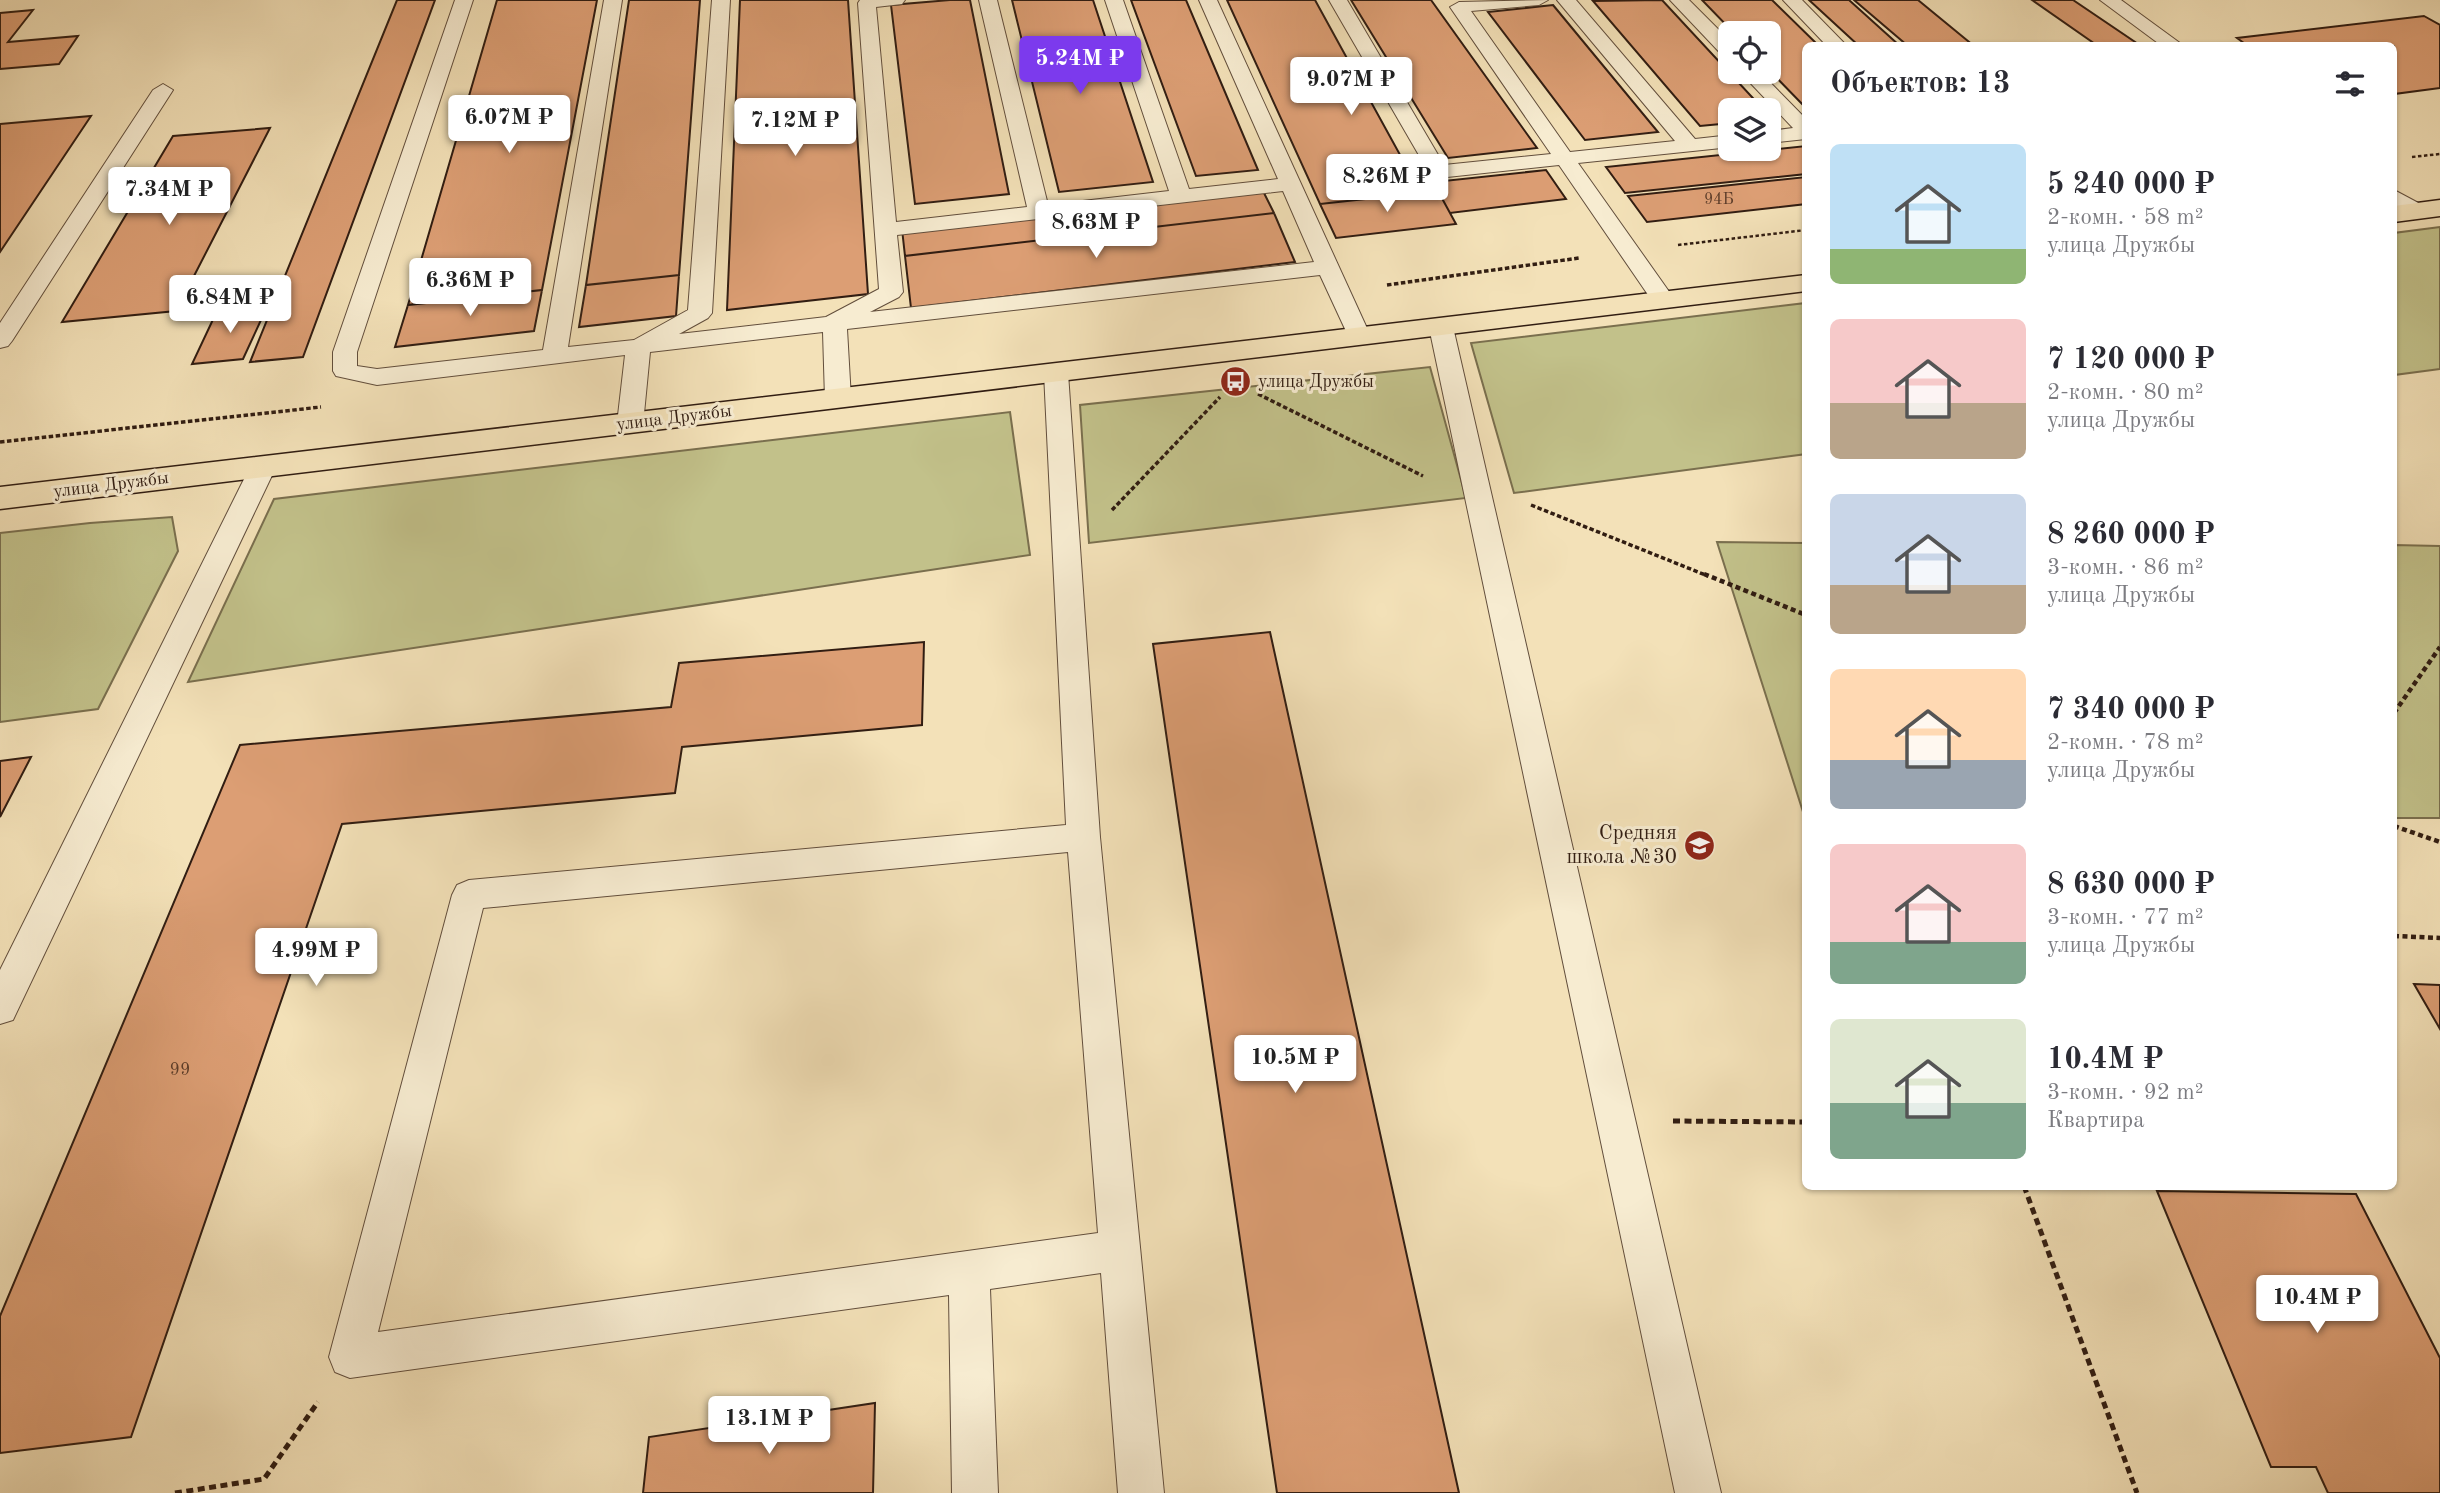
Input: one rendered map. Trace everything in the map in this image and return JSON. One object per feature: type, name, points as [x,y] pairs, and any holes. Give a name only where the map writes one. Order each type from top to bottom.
[{"type":"main road","name":"улица Дружбы","points":[[0,498],[1802,283]]},
{"type":"lane","points":[[464,0],[345,352],[345,371],[377,377],[638,348],[835,321],[1328,267]]},
{"type":"lane","points":[[554,356],[613,0]]},
{"type":"lane","points":[[638,348],[700,313],[721,0]]},
{"type":"lane","points":[[835,321],[891,292],[867,3],[896,0]]},
{"type":"lane","points":[[988,0],[1039,212]]},
{"type":"lane","points":[[1114,0],[1181,196]]},
{"type":"lane","points":[[1208,0],[1359,337]]},
{"type":"lane","points":[[1338,0],[1438,172],[1718,142]]},
{"type":"lane","points":[[1539,0],[1459,7],[1662,300]]},
{"type":"lane","points":[[1566,0],[1689,145]]},
{"type":"lane","points":[[1679,0],[1718,40]]},
{"type":"lane","points":[[1792,0],[1834,42]]},
{"type":"lane","points":[[2109,0],[2169,42]]},
{"type":"lane","points":[[1761,84],[1802,127]]},
{"type":"lane","points":[[0,341],[163,90]]},
{"type":"lane","points":[[1781,135],[1802,132]]},
{"type":"lane","points":[[884,230],[1290,184]]},
{"type":"lane","points":[[2397,198],[2417,211]]},
{"type":"lane","points":[[835,321],[838,399]]},
{"type":"lane","points":[[1441,327],[1698,1493]]},
{"type":"lane","points":[[630,424],[638,348]]},
{"type":"lane","points":[[1056,373],[1083,837],[1141,1493]]},
{"type":"lane","points":[[0,1008],[263,467]]},
{"type":"lane","points":[[1083,837],[469,895],[350,1357],[1121,1250]]},
{"type":"lane","points":[[969,1272],[975,1493]]},
{"type":"path","points":[[2406,158],[2440,154]]},
{"type":"path","points":[[1247,388],[1480,505]]},
{"type":"path","points":[[1067,557],[1226,392]]},
{"type":"path","points":[[0,442],[178,422]]},
{"type":"path","points":[[1519,500],[1802,613]]},
{"type":"path","points":[[2397,709],[2440,647]]},
{"type":"path","points":[[2397,827],[2440,842]]},
{"type":"path","points":[[2397,936],[2440,938]]},
{"type":"path","points":[[1616,1121],[1802,1122]]},
{"type":"path","points":[[2025,1190],[2137,1493]]},
{"type":"path","points":[[175,1493],[264,1479],[350,1357]]},
{"type":"shaded area","points":[[2440,227],[2440,369],[2397,375],[2397,233]]},
{"type":"shaded area","points":[[1802,303],[1802,455],[1514,493],[1471,343]]},
{"type":"shaded area","points":[[1430,367],[1466,498],[1089,543],[1080,405]]},
{"type":"shaded area","points":[[1010,412],[1030,555],[188,682],[274,499]]},
{"type":"shaded area","points":[[172,517],[178,551],[98,709],[0,722],[0,533]]},
{"type":"shaded area","points":[[1717,542],[1802,543],[1802,809]]},
{"type":"shaded area","points":[[2397,545],[2440,546],[2440,818],[2397,818]]},
{"type":"building","points":[[397,0],[435,0],[303,357],[250,362]]},
{"type":"building","points":[[497,0],[597,0],[542,290],[408,305]]},
{"type":"building","points":[[629,0],[700,0],[679,275],[586,285]]},
{"type":"building","points":[[740,0],[848,0],[868,294],[727,310]]},
{"type":"building","points":[[970,0],[1009,194],[915,204],[891,5]]},
{"type":"building","points":[[1012,0],[1093,0],[1153,182],[1059,192]]},
{"type":"building","points":[[1131,0],[1186,0],[1258,170],[1196,176]]},
{"type":"building","points":[[1227,0],[1315,0],[1416,184],[1546,170],[1566,199],[1450,213],[1438,191],[1320,204]]},
{"type":"building","points":[[1351,0],[1431,0],[1537,148],[1448,158]]},
{"type":"building","points":[[1662,0],[1718,60],[1718,84],[1740,84],[1753,98],[1718,98],[1718,124],[1700,126],[1593,1]]},
{"type":"building","points":[[1702,0],[1772,0],[1815,42],[1802,42],[1802,104],[1781,82],[1781,21],[1722,21]]},
{"type":"building","points":[[1809,0],[1849,0],[1896,42],[1855,42]]},
{"type":"building","points":[[1854,0],[1918,0],[1969,42],[1903,42]]},
{"type":"building","points":[[2032,0],[2073,0],[2135,42],[2092,42]]},
{"type":"building","points":[[1553,5],[1658,132],[1585,140],[1488,12]]},
{"type":"building","points":[[33,10],[8,42],[78,36],[59,64],[0,69],[0,13]]},
{"type":"building","points":[[2424,16],[2440,25],[2440,88],[2397,94],[2397,42],[2242,42],[2237,38]]},
{"type":"building","points":[[91,116],[0,252],[0,124]]},
{"type":"building","points":[[270,128],[176,311],[62,322],[173,136]]},
{"type":"building","points":[[1802,146],[1802,174],[1625,193],[1606,167],[1718,155],[1718,161],[1781,161],[1781,149]]},
{"type":"building","points":[[1802,177],[1802,204],[1647,222],[1628,196]]},
{"type":"building","points":[[1262,189],[1274,213],[905,256],[902,229]]},
{"type":"building","points":[[1438,191],[1456,224],[1336,238],[1320,204]]},
{"type":"building","points":[[1274,213],[1295,262],[911,308],[905,256]]},
{"type":"building","points":[[679,275],[676,316],[579,327],[586,285]]},
{"type":"building","points":[[542,290],[534,331],[395,347],[408,305]]},
{"type":"building","points":[[267,307],[243,359],[192,364],[217,311]]},
{"type":"building","points":[[1270,632],[1459,1493],[1277,1493],[1153,644]]},
{"type":"building","points":[[924,642],[922,725],[682,747],[675,793],[342,824],[131,1437],[0,1453],[0,1316],[240,745],[671,707],[679,663]]},
{"type":"building","points":[[31,757],[0,817],[0,761]]},
{"type":"building","points":[[2414,984],[2440,985],[2440,1029]]},
{"type":"building","points":[[2157,1191],[2356,1194],[2440,1358],[2440,1493],[2328,1493],[2316,1467],[2271,1467]]},
{"type":"building","points":[[875,1403],[873,1493],[643,1493],[649,1437]]},
{"type":"place","name":"улица Дружбы","points":[[1235,382]]},
{"type":"place","name":"Средняя школа №30","points":[[1700,845]]}]
